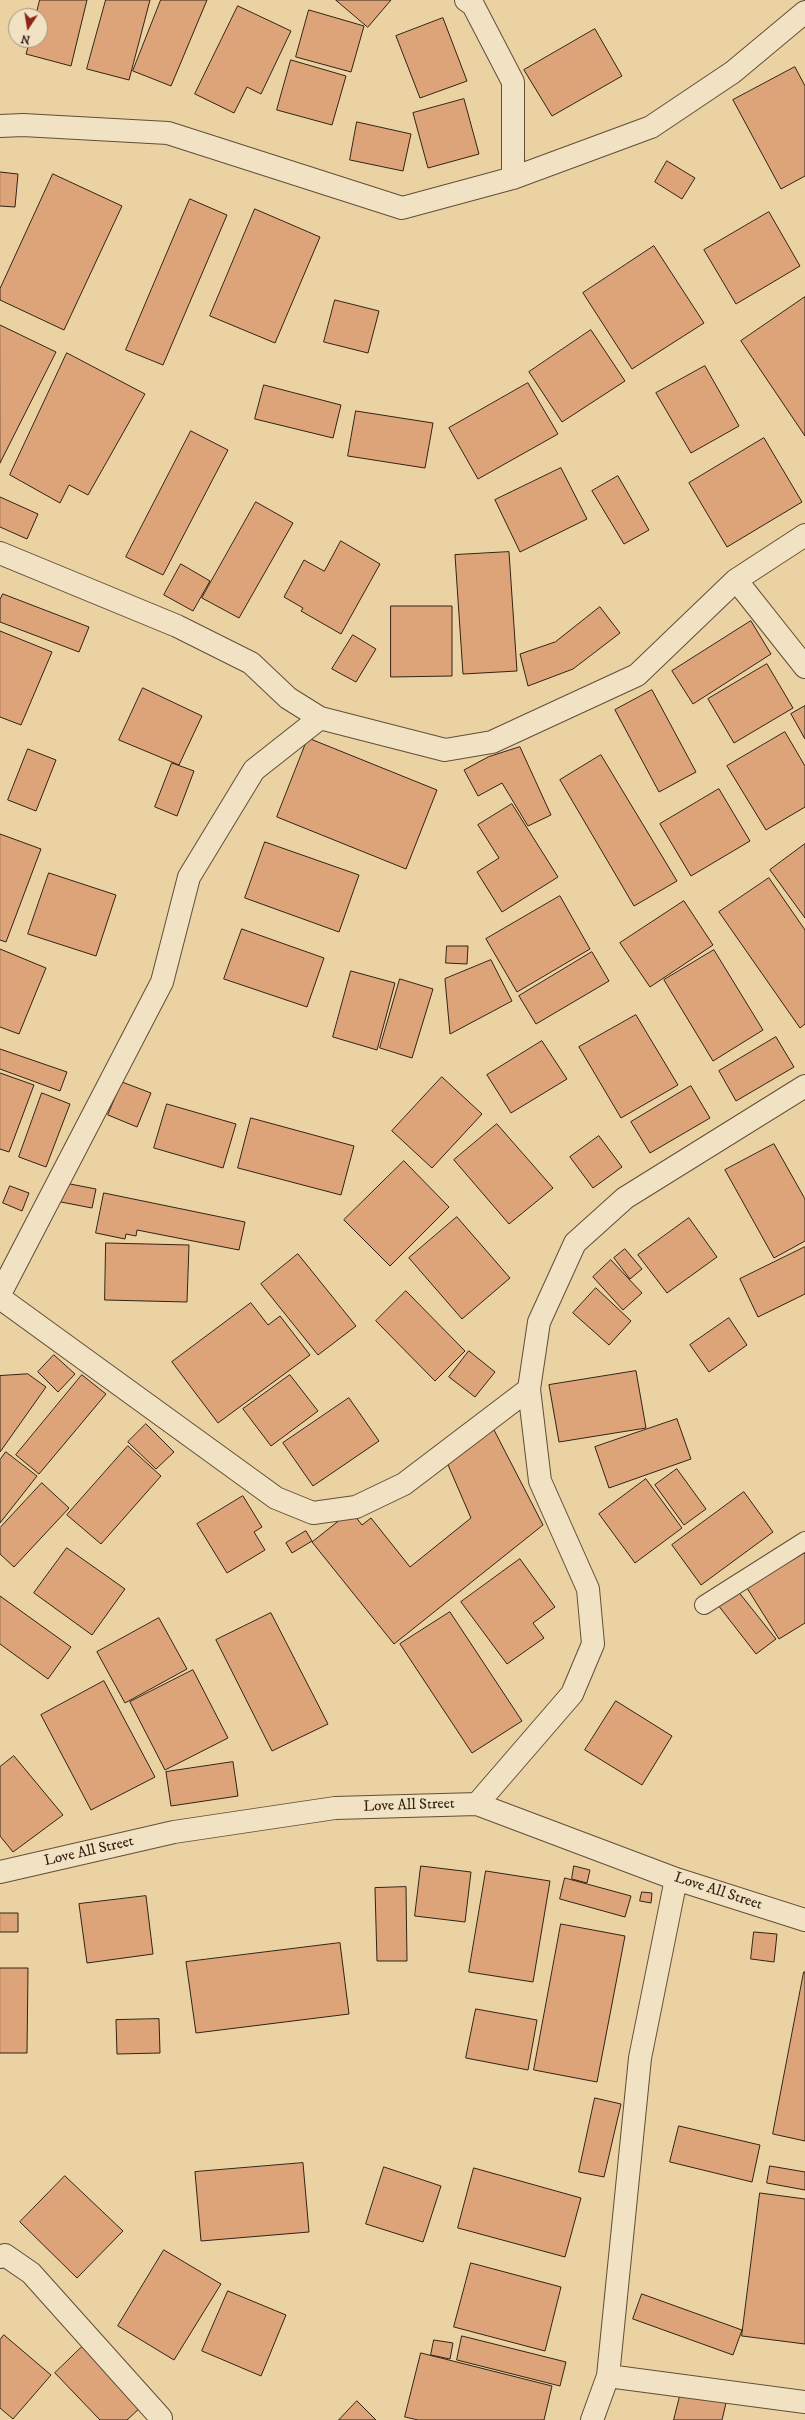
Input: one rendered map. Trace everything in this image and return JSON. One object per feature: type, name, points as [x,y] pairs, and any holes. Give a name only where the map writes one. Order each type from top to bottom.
[{"type":"street","points":[[466,0],[473,5],[513,82],[513,178]]},
{"type":"street","points":[[0,126],[22,125],[168,133],[402,208],[513,178],[651,127],[733,72],[805,12]]},
{"type":"street","points":[[0,553],[177,626],[251,663],[288,698],[320,718],[445,750],[492,742],[636,675],[736,580],[805,535]]},
{"type":"street","points":[[736,580],[805,666]]},
{"type":"street","points":[[0,1294],[162,982],[189,877],[254,770],[320,718]]},
{"type":"street","points":[[477,1804],[572,1694],[593,1644],[588,1589],[540,1481],[529,1389],[539,1322],[575,1243],[625,1198],[805,1086]]},
{"type":"street","points":[[0,1298],[276,1498],[313,1512],[356,1506],[404,1484],[529,1389]]},
{"type":"street","name":"Love All Street","points":[[0,1872],[174,1832],[335,1808],[477,1804],[676,1879],[805,1920]]},
{"type":"street","points":[[592,2420],[608,2376],[640,2058],[676,1879]]},
{"type":"street","points":[[0,2256],[5,2255],[32,2273],[161,2418]]},
{"type":"street","points":[[608,2376],[805,2402]]},
{"type":"lane","points":[[704,1605],[805,1541]]},
{"type":"building","points":[[40,0],[87,0],[71,66],[26,54],[28,48],[48,48],[48,8],[38,8]]},
{"type":"building","points":[[106,0],[150,0],[129,80],[87,69]]},
{"type":"building","points":[[161,0],[207,0],[171,86],[133,71]]},
{"type":"building","points":[[336,0],[391,0],[368,27]]},
{"type":"building","points":[[238,6],[291,31],[261,94],[247,87],[234,113],[195,94]]},
{"type":"building","points":[[309,10],[364,26],[351,72],[296,57]]},
{"type":"building","points":[[443,18],[467,81],[420,98],[396,36]]},
{"type":"building","points":[[595,29],[622,76],[552,116],[524,70]]},
{"type":"building","points":[[291,60],[346,76],[332,125],[277,110]]},
{"type":"building","points":[[795,67],[805,86],[805,176],[781,189],[733,100]]},
{"type":"building","points":[[464,99],[479,154],[428,168],[413,113]]},
{"type":"building","points":[[357,122],[411,134],[403,171],[350,160]]},
{"type":"building","points":[[667,161],[695,178],[682,199],[655,182]]},
{"type":"building","points":[[0,172],[18,174],[15,207],[0,206]]},
{"type":"building","points":[[53,174],[122,206],[64,330],[0,300],[0,289]]},
{"type":"building","points":[[190,199],[227,215],[163,365],[126,350]]},
{"type":"building","points":[[255,209],[320,237],[275,343],[210,316]]},
{"type":"building","points":[[769,212],[800,266],[736,304],[704,250]]},
{"type":"building","points":[[654,246],[704,323],[632,369],[583,293]]},
{"type":"building","points":[[805,297],[805,436],[741,341]]},
{"type":"building","points":[[335,300],[379,311],[368,353],[324,342]]},
{"type":"building","points":[[0,325],[56,352],[0,463]]},
{"type":"building","points":[[591,330],[625,381],[562,422],[529,372]]},
{"type":"building","points":[[67,353],[145,394],[88,495],[69,485],[60,503],[10,475]]},
{"type":"building","points":[[705,366],[739,426],[691,453],[656,393]]},
{"type":"building","points":[[528,383],[558,434],[478,479],[449,428]]},
{"type":"building","points":[[264,385],[341,405],[333,438],[255,419]]},
{"type":"building","points":[[356,411],[433,423],[425,468],[348,456]]},
{"type":"building","points":[[191,431],[228,450],[163,575],[126,557]]},
{"type":"building","points":[[764,438],[802,502],[727,547],[689,483]]},
{"type":"building","points":[[561,468],[587,519],[520,552],[495,500]]},
{"type":"building","points":[[618,476],[649,530],[624,544],[592,491]]},
{"type":"building","points":[[0,497],[38,514],[27,539],[0,527]]},
{"type":"building","points":[[256,502],[293,523],[239,618],[202,598]]},
{"type":"building","points":[[341,541],[380,564],[341,634],[301,611],[303,608],[284,597],[304,560],[324,571]]},
{"type":"building","points":[[509,552],[517,671],[463,674],[455,555]]},
{"type":"building","points":[[181,564],[210,581],[193,611],[164,595]]},
{"type":"building","points":[[3,594],[89,627],[79,652],[0,622],[0,600]]},
{"type":"building","points":[[391,606],[452,606],[452,676],[391,677]]},
{"type":"building","points":[[600,607],[620,633],[573,669],[528,686],[520,654],[555,642]]},
{"type":"building","points":[[751,621],[771,654],[693,704],[672,671]]},
{"type":"building","points":[[0,631],[52,652],[21,725],[0,717]]},
{"type":"building","points":[[353,635],[376,649],[356,682],[332,669]]},
{"type":"building","points":[[767,664],[793,708],[734,743],[708,699]]},
{"type":"building","points":[[143,688],[202,716],[179,765],[119,740]]},
{"type":"building","points":[[652,690],[696,772],[659,792],[615,710]]},
{"type":"building","points":[[805,706],[805,739],[791,714]]},
{"type":"building","points":[[785,732],[805,766],[805,807],[766,830],[727,766]]},
{"type":"building","points":[[308,738],[437,790],[406,869],[277,817]]},
{"type":"building","points":[[520,747],[551,815],[528,826],[502,783],[478,796],[464,770],[488,757]]},
{"type":"building","points":[[28,749],[56,760],[36,811],[8,800]]},
{"type":"building","points":[[601,755],[677,881],[634,906],[560,780]]},
{"type":"building","points":[[172,763],[194,771],[177,816],[155,807]]},
{"type":"building","points":[[719,789],[750,841],[691,876],[660,824]]},
{"type":"building","points":[[512,804],[558,877],[502,912],[477,872],[499,858],[478,825]]},
{"type":"building","points":[[0,834],[41,849],[6,942],[0,940]]},
{"type":"building","points":[[265,842],[359,875],[339,932],[245,898]]},
{"type":"building","points":[[805,844],[805,918],[770,870]]},
{"type":"building","points":[[49,873],[116,895],[96,956],[28,934]]},
{"type":"building","points":[[769,878],[805,930],[805,1024],[800,1028],[719,912]]},
{"type":"building","points":[[560,896],[590,949],[517,992],[486,939]]},
{"type":"building","points":[[684,901],[713,945],[650,987],[620,943]]},
{"type":"building","points":[[242,929],[324,958],[307,1007],[224,979]]},
{"type":"building","points":[[447,946],[468,946],[467,964],[446,963]]},
{"type":"building","points":[[0,949],[46,968],[19,1034],[0,1027]]},
{"type":"building","points":[[714,950],[763,1030],[713,1061],[664,980]]},
{"type":"building","points":[[592,952],[609,981],[536,1024],[519,996]]},
{"type":"building","points":[[491,960],[512,1001],[450,1034],[445,979]]},
{"type":"building","points":[[351,971],[395,983],[377,1050],[333,1037]]},
{"type":"building","points":[[400,979],[433,989],[412,1058],[380,1048]]},
{"type":"building","points":[[636,1015],[678,1085],[621,1118],[579,1047]]},
{"type":"building","points":[[776,1037],[794,1067],[736,1101],[719,1071]]},
{"type":"building","points":[[542,1041],[567,1079],[511,1113],[487,1075]]},
{"type":"building","points":[[0,1049],[67,1072],[60,1091],[0,1069]]},
{"type":"building","points":[[0,1073],[34,1085],[9,1152],[0,1149]]},
{"type":"building","points":[[442,1077],[482,1114],[432,1168],[392,1131]]},
{"type":"building","points":[[122,1082],[151,1093],[137,1127],[108,1115]]},
{"type":"building","points":[[691,1086],[710,1118],[650,1153],[631,1122]]},
{"type":"building","points":[[42,1093],[70,1104],[46,1167],[19,1157]]},
{"type":"building","points":[[167,1104],[236,1124],[223,1168],[154,1148]]},
{"type":"building","points":[[251,1118],[354,1146],[341,1195],[238,1168]]},
{"type":"building","points":[[497,1124],[553,1188],[509,1224],[454,1160]]},
{"type":"building","points":[[599,1136],[622,1167],[593,1188],[570,1157]]},
{"type":"building","points":[[774,1144],[805,1199],[805,1241],[774,1258],[725,1170]]},
{"type":"building","points":[[404,1161],[449,1207],[390,1266],[344,1220]]},
{"type":"building","points":[[65,1183],[96,1189],[92,1208],[61,1202]]},
{"type":"building","points":[[10,1186],[29,1193],[22,1211],[3,1203]]},
{"type":"building","points":[[104,1193],[245,1222],[239,1250],[137,1230],[136,1236],[126,1234],[125,1239],[96,1233]]},
{"type":"building","points":[[457,1217],[510,1278],[462,1319],[409,1258]]},
{"type":"building","points":[[689,1218],[717,1257],[667,1293],[638,1255]]},
{"type":"building","points":[[106,1243],[189,1245],[187,1302],[105,1300]]},
{"type":"building","points":[[805,1247],[805,1294],[758,1317],[740,1279]]},
{"type":"building","points":[[625,1249],[642,1269],[630,1279],[614,1258]]},
{"type":"building","points":[[298,1254],[356,1326],[318,1355],[261,1284]]},
{"type":"building","points":[[611,1260],[642,1293],[623,1310],[593,1277]]},
{"type":"building","points":[[596,1288],[631,1321],[609,1345],[573,1313]]},
{"type":"building","points":[[406,1291],[465,1351],[435,1381],[376,1321]]},
{"type":"building","points":[[251,1303],[268,1325],[280,1316],[310,1355],[218,1423],[172,1362]]},
{"type":"building","points":[[729,1318],[747,1345],[709,1372],[690,1345]]},
{"type":"building","points":[[469,1351],[495,1372],[475,1397],[449,1377]]},
{"type":"building","points":[[54,1355],[75,1374],[58,1392],[38,1372]]},
{"type":"building","points":[[636,1371],[646,1428],[559,1442],[549,1385]]},
{"type":"building","points":[[28,1374],[46,1387],[0,1452],[0,1376]]},
{"type":"building","points":[[82,1375],[106,1394],[39,1474],[16,1455]]},
{"type":"building","points":[[290,1375],[318,1411],[271,1446],[243,1409]]},
{"type":"building","points":[[349,1398],[379,1441],[313,1486],[283,1443]]},
{"type":"building","points":[[677,1419],[691,1459],[609,1488],[595,1447]]},
{"type":"building","points":[[146,1424],[174,1452],[156,1469],[128,1442]]},
{"type":"building","points":[[493,1428],[543,1525],[394,1644],[312,1542],[351,1511],[362,1525],[371,1518],[410,1567],[471,1518],[445,1458]]},
{"type":"building","points":[[128,1446],[161,1476],[101,1544],[67,1515]]},
{"type":"building","points":[[6,1452],[37,1476],[0,1523],[0,1460]]},
{"type":"building","points":[[677,1469],[706,1509],[684,1525],[655,1485]]},
{"type":"building","points":[[646,1479],[682,1528],[635,1563],[599,1514]]},
{"type":"building","points":[[42,1483],[69,1508],[14,1567],[0,1554],[0,1528]]},
{"type":"building","points":[[744,1492],[773,1532],[701,1585],[672,1545]]},
{"type":"building","points":[[243,1496],[262,1527],[254,1532],[265,1550],[227,1573],[197,1524]]},
{"type":"building","points":[[306,1531],[312,1541],[292,1553],[286,1543]]},
{"type":"building","points":[[67,1548],[125,1589],[92,1635],[34,1593]]},
{"type":"building","points":[[805,1553],[805,1623],[779,1639],[747,1588]]},
{"type":"building","points":[[520,1559],[555,1607],[533,1623],[544,1638],[507,1664],[461,1602]]},
{"type":"building","points":[[737,1590],[776,1639],[756,1654],[718,1605]]},
{"type":"building","points":[[0,1596],[71,1647],[48,1679],[0,1644]]},
{"type":"building","points":[[450,1612],[522,1721],[472,1753],[400,1644]]},
{"type":"building","points":[[271,1613],[328,1724],[272,1751],[216,1640]]},
{"type":"building","points":[[159,1618],[187,1669],[125,1703],[97,1652]]},
{"type":"building","points":[[193,1670],[228,1738],[165,1770],[130,1702]]},
{"type":"building","points":[[104,1681],[155,1777],[91,1810],[41,1715]]},
{"type":"building","points":[[616,1701],[672,1736],[642,1785],[585,1750]]},
{"type":"building","points":[[14,1756],[63,1815],[13,1852],[0,1836],[0,1767]]},
{"type":"building","points":[[233,1762],[238,1796],[171,1806],[166,1772]]},
{"type":"building","points":[[421,1866],[471,1872],[465,1922],[415,1916]]},
{"type":"building","points":[[574,1866],[590,1870],[587,1883],[572,1879]]},
{"type":"building","points":[[486,1871],[550,1881],[533,1982],[469,1972]]},
{"type":"building","points":[[565,1878],[631,1896],[625,1917],[560,1899]]},
{"type":"building","points":[[406,1887],[407,1961],[377,1961],[375,1888]]},
{"type":"building","points":[[642,1892],[652,1893],[651,1903],[640,1901]]},
{"type":"building","points":[[146,1896],[153,1954],[87,1963],[79,1904]]},
{"type":"building","points":[[0,1913],[18,1913],[18,1932],[0,1932]]},
{"type":"building","points":[[561,1924],[625,1936],[597,2082],[534,2070]]},
{"type":"building","points":[[754,1932],[777,1934],[774,1962],[751,1959]]},
{"type":"building","points":[[340,1943],[349,2014],[196,2033],[186,1962]]},
{"type":"building","points":[[0,1968],[28,1968],[27,2053],[0,2053]]},
{"type":"building","points":[[805,1972],[805,2141],[773,2134]]},
{"type":"building","points":[[476,2009],[537,2020],[528,2070],[466,2058]]},
{"type":"building","points":[[159,2019],[160,2053],[117,2054],[116,2020]]},
{"type":"building","points":[[595,2098],[621,2104],[604,2177],[579,2172]]},
{"type":"building","points":[[679,2126],[760,2145],[752,2182],[670,2162]]},
{"type":"building","points":[[303,2163],[309,2232],[201,2241],[195,2172]]},
{"type":"building","points":[[770,2166],[805,2172],[805,2190],[767,2183]]},
{"type":"building","points":[[384,2167],[441,2186],[423,2242],[366,2224]]},
{"type":"building","points":[[474,2168],[581,2198],[565,2257],[458,2228]]},
{"type":"building","points":[[65,2176],[123,2231],[77,2278],[20,2222]]},
{"type":"building","points":[[760,2193],[805,2199],[805,2344],[742,2336]]},
{"type":"building","points":[[164,2250],[221,2284],[174,2360],[118,2326]]},
{"type":"building","points":[[471,2263],[561,2287],[545,2351],[454,2327]]},
{"type":"building","points":[[228,2291],[286,2315],[261,2376],[202,2351]]},
{"type":"building","points":[[642,2294],[742,2330],[733,2355],[633,2319]]},
{"type":"building","points":[[4,2335],[51,2375],[13,2419],[0,2408],[0,2340]]},
{"type":"building","points":[[462,2336],[566,2362],[560,2386],[457,2360]]},
{"type":"building","points":[[434,2340],[453,2343],[450,2359],[431,2355]]},
{"type":"building","points":[[83,2346],[142,2406],[127,2420],[100,2420],[55,2373]]},
{"type":"building","points":[[421,2353],[552,2386],[544,2420],[418,2420],[405,2417]]},
{"type":"building","points":[[681,2392],[726,2403],[722,2420],[674,2420]]},
{"type":"building","points":[[357,2401],[376,2420],[339,2420]]}]
